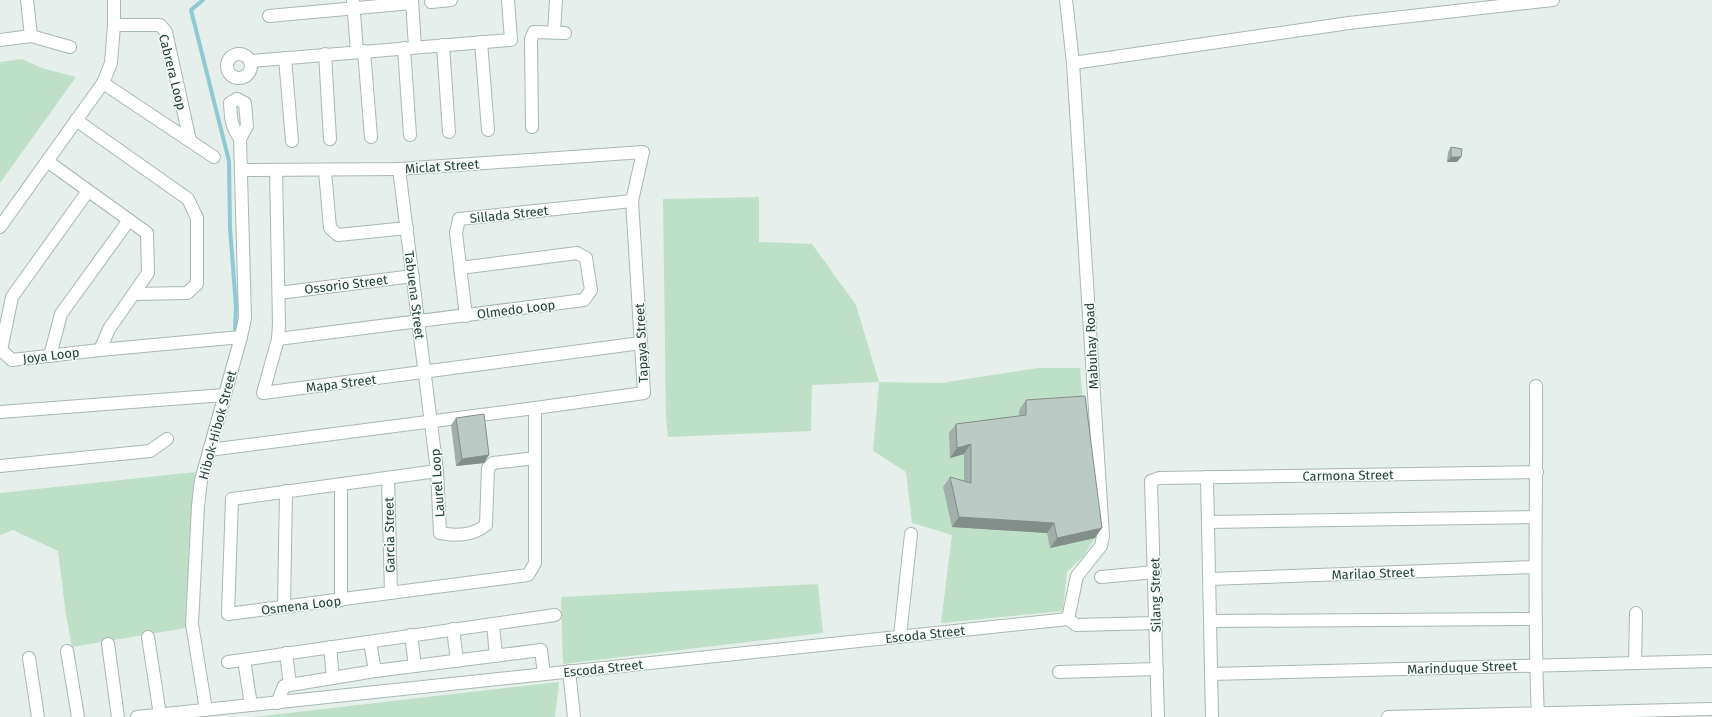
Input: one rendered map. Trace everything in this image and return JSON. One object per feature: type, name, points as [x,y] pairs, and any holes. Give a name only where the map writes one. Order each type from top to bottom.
[{"type":"street","points":[[27,0],[31,36]]},
{"type":"street","points":[[0,227],[103,83],[111,63],[114,26],[114,0]]},
{"type":"street","points":[[431,2],[451,0]]},
{"type":"street","points":[[250,61],[511,40],[508,0]]},
{"type":"street","points":[[532,127],[531,39],[534,32],[560,32],[556,0]]},
{"type":"street","points":[[1066,0],[1074,63],[1349,23],[1553,0]]},
{"type":"street","points":[[269,16],[353,4],[412,1],[410,47],[410,135]]},
{"type":"street","points":[[353,4],[371,137]]},
{"type":"street","name":"Cabrera Loop","points":[[114,26],[160,25],[166,32],[190,141]]},
{"type":"street","points":[[0,40],[31,36],[70,47]]},
{"type":"street","points":[[481,42],[488,130]]},
{"type":"street","points":[[443,45],[450,132]]},
{"type":"street","points":[[238,54],[245,55],[250,61],[251,68],[248,75],[242,78],[233,77],[228,71],[227,64],[231,57],[238,54]]},
{"type":"street","points":[[324,54],[330,139]]},
{"type":"street","points":[[285,58],[292,142]]},
{"type":"street","name":"Mabuhay Road","points":[[1068,619],[1077,576],[1101,546],[1103,536],[1074,63]]},
{"type":"street","name":"Hibok-Hibok Street","points":[[206,710],[192,624],[198,506],[201,480],[245,318],[240,139],[247,126],[245,103],[237,99],[237,78]]},
{"type":"street","points":[[103,83],[214,157]]},
{"type":"street","points":[[76,120],[188,199],[197,218],[197,284],[187,293],[134,294]]},
{"type":"street","name":"Miclat Street","points":[[242,170],[325,171],[399,169],[643,152]]},
{"type":"street","name":"Tapaya Street","points":[[209,450],[644,393],[632,201],[643,152]]},
{"type":"street","points":[[47,160],[147,233],[148,274],[109,329],[100,350]]},
{"type":"street","name":"Tabuena Street","points":[[399,169],[431,422]]},
{"type":"street","name":"Mapa Street","points":[[276,171],[279,293],[278,339],[263,393],[641,343]]},
{"type":"street","points":[[325,171],[330,228],[338,235],[407,228]]},
{"type":"street","name":"Joya Loop","points":[[88,191],[12,297],[2,350],[12,360],[241,337]]},
{"type":"street","name":"Sillada Street","points":[[466,316],[456,233],[459,219],[632,201]]},
{"type":"street","points":[[50,356],[61,314],[129,220]]},
{"type":"street","name":"Olmedo Loop","points":[[278,339],[584,300],[591,290],[586,258],[577,253],[460,268]]},
{"type":"street","name":"Ossorio Street","points":[[279,293],[413,276]]},
{"type":"street","points":[[1536,386],[1537,472],[1535,567],[1538,715]]},
{"type":"street","points":[[0,412],[224,395]]},
{"type":"street","name":"Osmena Loop","points":[[437,471],[232,499],[228,614],[528,575],[535,563],[535,408]]},
{"type":"street","name":"Laurel Loop","points":[[431,422],[437,471],[440,533],[451,535],[477,532],[486,525],[488,468],[493,463],[535,458]]},
{"type":"street","points":[[0,465],[150,450],[167,438]]},
{"type":"street","name":"Carmona Street","points":[[1159,478],[1537,472]]},
{"type":"street","points":[[1207,477],[1212,717]]},
{"type":"street","name":"Garcia Street","points":[[388,478],[390,593]]},
{"type":"street","name":"Silang Street","points":[[1158,717],[1155,572],[1151,481],[1159,478]]},
{"type":"street","points":[[341,484],[342,600]]},
{"type":"street","points":[[284,607],[286,491]]},
{"type":"street","points":[[1209,522],[1535,517]]},
{"type":"street","points":[[900,636],[911,534]]},
{"type":"street","name":"Marilao Street","points":[[1210,579],[1535,567]]},
{"type":"street","points":[[1101,577],[1155,572]]},
{"type":"street","points":[[1635,663],[1636,613]]},
{"type":"street","points":[[228,662],[555,615]]},
{"type":"street","points":[[1068,619],[1076,625],[1156,622]]},
{"type":"street","name":"Escoda Street","points":[[137,717],[1068,619]]},
{"type":"street","points":[[1211,622],[1536,619]]},
{"type":"street","points":[[493,624],[496,656]]},
{"type":"street","points":[[453,629],[457,661]]},
{"type":"street","points":[[411,636],[415,666]]},
{"type":"street","points":[[148,637],[160,715]]},
{"type":"street","points":[[370,642],[375,671]]},
{"type":"street","points":[[108,644],[118,717]]},
{"type":"street","points":[[330,647],[334,678]]},
{"type":"street","points":[[277,703],[284,686],[375,671],[541,650],[544,674]]},
{"type":"street","points":[[68,651],[78,717]]},
{"type":"street","points":[[286,653],[290,685]]},
{"type":"street","points":[[29,658],[38,717]]},
{"type":"street","points":[[244,660],[251,705]]},
{"type":"street","name":"Marinduque Street","points":[[1211,674],[1712,661]]},
{"type":"street","points":[[1059,672],[1157,670]]},
{"type":"street","points":[[569,672],[574,717]]},
{"type":"street","points":[[1388,717],[1538,715],[1712,709]]},
{"type":"green space","points":[[22,59],[42,68],[76,77],[0,183],[0,62]]},
{"type":"green space","points":[[759,197],[759,242],[812,244],[856,305],[879,382],[812,385],[811,431],[668,437],[666,417],[663,199]]},
{"type":"green space","points":[[1038,368],[1080,368],[1095,538],[1083,557],[1067,572],[1063,611],[941,623],[952,535],[912,523],[906,472],[873,451],[879,382],[941,383]]},
{"type":"green space","points":[[195,472],[185,620],[186,628],[72,647],[66,615],[58,551],[13,530],[0,535],[0,493]]},
{"type":"green space","points":[[818,584],[823,633],[563,664],[561,597]]},
{"type":"green space","points":[[559,682],[555,717],[253,717]]},
{"type":"building","points":[[1451,147],[1462,149],[1461,157],[1451,157]]},
{"type":"building","points":[[1085,396],[1102,528],[1057,538],[1054,523],[959,517],[950,477],[971,483],[971,444],[957,448],[956,424],[1026,415],[1026,400]]},
{"type":"building","points":[[484,414],[489,455],[462,459],[456,418]]},
{"type":"waterway","points":[[203,0],[191,10],[229,161],[230,228],[236,306],[235,329]]}]
